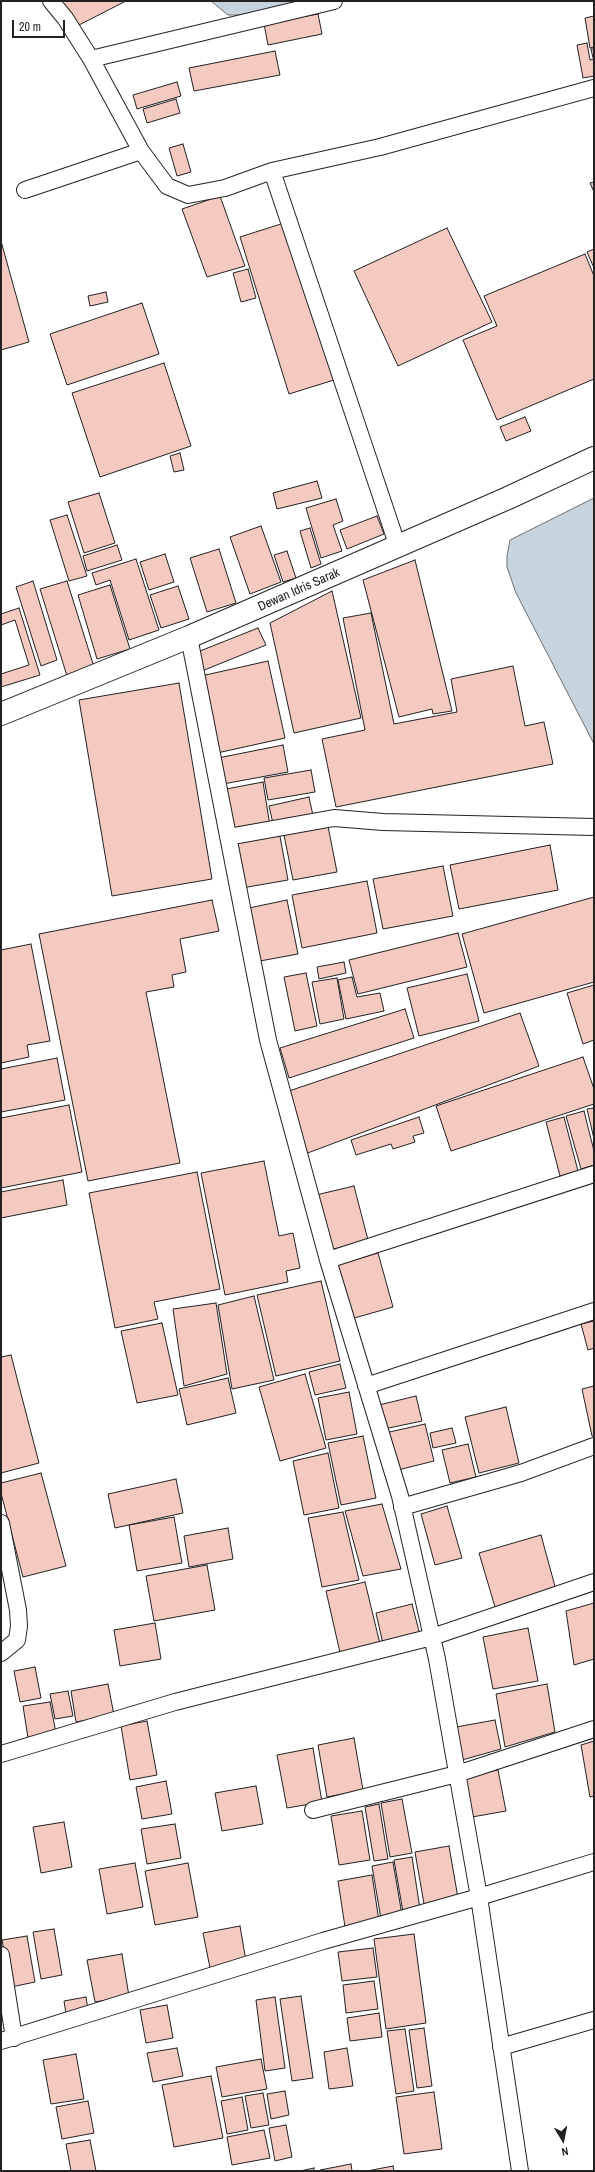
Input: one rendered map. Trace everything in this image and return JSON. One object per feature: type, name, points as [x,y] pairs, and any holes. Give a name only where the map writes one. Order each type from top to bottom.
[{"type":"main road","name":"Dewan Idris Sarak","points":[[1,714],[189,637],[398,547],[594,458]]},
{"type":"street","points":[[52,1],[65,18],[91,59],[141,151],[167,186],[188,195],[225,188],[272,171],[380,147],[594,88]]},
{"type":"street","points":[[91,59],[334,1]]},
{"type":"street","points":[[25,190],[141,151]]},
{"type":"street","points":[[272,171],[398,547]]},
{"type":"street","points":[[189,637],[268,1040],[328,1260],[402,1507],[432,1637],[479,1897],[520,2171]]},
{"type":"street","points":[[228,837],[334,818],[383,822],[594,827]]},
{"type":"street","points":[[328,1260],[594,1174]]},
{"type":"street","points":[[366,1386],[594,1311]]},
{"type":"street","points":[[402,1507],[521,1473],[594,1446]]},
{"type":"street","points":[[1,1523],[18,1610],[19,1626],[17,1640],[1,1653]]},
{"type":"street","points":[[1,1754],[174,1702],[432,1637],[594,1582]]},
{"type":"street","points":[[313,1810],[457,1774],[594,1729]]},
{"type":"street","points":[[1,1955],[8,2039],[323,1941],[479,1897],[594,1862]]},
{"type":"street","points":[[501,2048],[594,2020]]},
{"type":"shaded area","points":[[211,1],[306,1],[242,15],[228,15]]},
{"type":"shaded area","points":[[594,498],[594,744],[516,593],[507,567],[507,556],[510,540]]},
{"type":"building","points":[[61,1],[126,1],[79,25]]},
{"type":"building","points":[[318,14],[322,34],[268,45],[264,24]]},
{"type":"building","points":[[594,16],[594,47],[590,48],[585,18]]},
{"type":"building","points":[[587,43],[590,60],[594,59],[594,76],[583,78],[577,45]]},
{"type":"building","points":[[591,49],[594,49],[594,58],[593,58]]},
{"type":"building","points":[[275,51],[280,75],[194,91],[189,68]]},
{"type":"building","points":[[177,82],[181,96],[137,109],[133,95]]},
{"type":"building","points":[[176,99],[180,113],[147,123],[143,109]]},
{"type":"building","points":[[183,144],[191,172],[177,176],[169,148]]},
{"type":"building","points":[[594,182],[594,192],[590,183]]},
{"type":"building","points":[[220,196],[245,266],[207,277],[182,209]]},
{"type":"building","points":[[284,223],[334,380],[289,394],[240,237]]},
{"type":"building","points":[[447,228],[492,322],[398,366],[354,271]]},
{"type":"building","points":[[1,241],[29,342],[1,350]]},
{"type":"building","points":[[594,249],[594,268],[587,252]]},
{"type":"building","points":[[585,254],[594,276],[594,379],[497,420],[463,340],[497,326],[484,296]]},
{"type":"building","points":[[248,269],[256,298],[241,302],[233,273]]},
{"type":"building","points":[[106,292],[108,302],[90,306],[88,296]]},
{"type":"building","points":[[142,303],[159,354],[67,385],[50,334]]},
{"type":"building","points":[[164,363],[191,446],[100,477],[72,393]]},
{"type":"building","points":[[525,417],[531,431],[506,441],[500,427]]},
{"type":"building","points":[[180,453],[184,470],[174,472],[170,456]]},
{"type":"building","points":[[317,481],[322,498],[277,509],[273,493]]},
{"type":"building","points":[[99,493],[115,543],[84,553],[68,502]]},
{"type":"building","points":[[336,499],[343,521],[333,525],[342,551],[321,558],[306,508]]},
{"type":"building","points":[[67,515],[87,576],[69,581],[50,520]]},
{"type":"building","points":[[377,516],[384,534],[347,549],[340,530]]},
{"type":"building","points":[[261,526],[281,582],[250,594],[230,537]]},
{"type":"building","points":[[310,528],[321,564],[311,568],[300,531]]},
{"type":"building","points":[[117,545],[122,560],[87,571],[83,556]]},
{"type":"building","points":[[219,549],[236,603],[207,612],[190,558]]},
{"type":"building","points":[[287,551],[296,578],[283,582],[274,555]]},
{"type":"building","points":[[165,554],[174,582],[149,590],[140,562]]},
{"type":"building","points":[[136,559],[159,630],[129,640],[110,580],[96,585],[92,573]]},
{"type":"building","points":[[415,560],[452,711],[433,714],[432,709],[399,717],[363,580]]},
{"type":"building","points":[[33,581],[57,660],[41,666],[16,587]]},
{"type":"building","points":[[67,581],[94,667],[67,676],[40,589]]},
{"type":"building","points":[[110,585],[130,649],[97,659],[78,595]]},
{"type":"building","points":[[178,586],[189,619],[161,628],[150,595]]},
{"type":"building","points":[[332,591],[361,718],[294,733],[270,623]]},
{"type":"building","points":[[19,608],[40,675],[1,687],[1,674],[29,665],[15,620],[1,625],[1,614]]},
{"type":"building","points":[[371,613],[394,724],[457,712],[451,679],[513,666],[525,726],[544,722],[553,764],[336,807],[322,739],[365,730],[343,618]]},
{"type":"building","points":[[258,628],[266,645],[202,671],[195,653]]},
{"type":"building","points":[[268,661],[285,738],[217,753],[201,676]]},
{"type":"building","points":[[179,683],[212,879],[112,896],[79,700]]},
{"type":"building","points":[[283,745],[288,772],[223,784],[218,758]]},
{"type":"building","points":[[311,770],[315,792],[268,800],[264,778]]},
{"type":"building","points":[[263,782],[270,826],[229,834],[221,790]]},
{"type":"building","points":[[309,797],[314,820],[274,828],[269,806]]},
{"type":"building","points":[[327,821],[337,872],[293,880],[283,830]]},
{"type":"building","points":[[279,831],[288,880],[242,888],[233,838]]},
{"type":"building","points":[[550,845],[558,890],[459,909],[450,865]]},
{"type":"building","points":[[443,866],[453,916],[383,929],[373,879]]},
{"type":"building","points":[[367,881],[377,933],[302,948],[292,895]]},
{"type":"building","points":[[594,897],[594,982],[484,1013],[462,934]]},
{"type":"building","points":[[212,900],[219,931],[180,939],[186,972],[172,975],[174,987],[146,992],[180,1163],[88,1181],[39,934]]},
{"type":"building","points":[[287,900],[298,954],[260,961],[249,908]]},
{"type":"building","points":[[458,933],[467,967],[358,994],[349,960]]},
{"type":"building","points":[[31,944],[50,1041],[27,1045],[29,1057],[1,1063],[1,950]]},
{"type":"building","points":[[344,962],[346,973],[319,979],[317,967]]},
{"type":"building","points":[[306,973],[317,1026],[295,1031],[284,977]]},
{"type":"building","points":[[467,974],[479,1021],[419,1036],[407,988]]},
{"type":"building","points":[[352,977],[357,997],[380,993],[384,1011],[346,1019],[338,980]]},
{"type":"building","points":[[337,978],[344,1019],[320,1024],[312,982]]},
{"type":"building","points":[[594,985],[594,1040],[583,1044],[567,993]]},
{"type":"building","points":[[405,1009],[414,1038],[289,1078],[280,1048]]},
{"type":"building","points":[[520,1013],[539,1066],[305,1154],[289,1091]]},
{"type":"building","points":[[583,1057],[594,1089],[594,1104],[451,1151],[436,1106]]},
{"type":"building","points":[[57,1058],[65,1100],[1,1112],[1,1069]]},
{"type":"building","points":[[69,1105],[82,1172],[1,1188],[1,1118]]},
{"type":"building","points":[[594,1108],[594,1139],[587,1109]]},
{"type":"building","points":[[584,1111],[594,1151],[594,1165],[581,1169],[566,1116]]},
{"type":"building","points":[[419,1117],[424,1133],[413,1136],[415,1142],[393,1149],[391,1144],[356,1155],[351,1140]]},
{"type":"building","points":[[564,1117],[578,1171],[560,1176],[546,1122]]},
{"type":"building","points":[[264,1161],[279,1236],[293,1233],[300,1268],[286,1271],[288,1282],[225,1295],[201,1173]]},
{"type":"building","points":[[197,1172],[220,1289],[154,1302],[158,1319],[115,1328],[89,1193]]},
{"type":"building","points":[[63,1180],[67,1205],[1,1218],[1,1192]]},
{"type":"building","points":[[354,1186],[368,1240],[330,1250],[316,1195]]},
{"type":"building","points":[[378,1253],[393,1307],[351,1319],[336,1265]]},
{"type":"building","points":[[321,1281],[340,1361],[276,1376],[257,1295]]},
{"type":"building","points":[[254,1296],[274,1380],[232,1389],[218,1305]]},
{"type":"building","points":[[216,1303],[227,1374],[184,1386],[173,1309]]},
{"type":"building","points":[[594,1321],[594,1348],[588,1350],[581,1324]]},
{"type":"building","points":[[162,1323],[178,1395],[137,1403],[121,1331]]},
{"type":"building","points":[[11,1355],[39,1463],[1,1473],[1,1357]]},
{"type":"building","points":[[340,1364],[346,1388],[315,1395],[309,1372]]},
{"type":"building","points":[[305,1374],[326,1448],[280,1461],[259,1387]]},
{"type":"building","points":[[228,1378],[236,1413],[187,1425],[179,1389]]},
{"type":"building","points":[[594,1386],[594,1436],[592,1436],[582,1389]]},
{"type":"building","points":[[349,1392],[357,1434],[326,1440],[318,1398]]},
{"type":"building","points":[[416,1396],[422,1421],[384,1429],[379,1405]]},
{"type":"building","points":[[506,1407],[519,1463],[479,1473],[465,1417]]},
{"type":"building","points":[[425,1424],[434,1461],[394,1471],[385,1433]]},
{"type":"building","points":[[452,1428],[456,1443],[433,1448],[430,1433]]},
{"type":"building","points":[[363,1436],[376,1498],[341,1505],[328,1443]]},
{"type":"building","points":[[468,1444],[476,1477],[450,1483],[442,1450]]},
{"type":"building","points":[[328,1453],[339,1508],[304,1515],[293,1461]]},
{"type":"building","points":[[41,1473],[66,1566],[23,1577],[1,1493],[1,1483]]},
{"type":"building","points":[[176,1479],[183,1513],[115,1528],[108,1494]]},
{"type":"building","points":[[382,1504],[401,1569],[363,1576],[345,1511]]},
{"type":"building","points":[[447,1506],[462,1558],[435,1565],[421,1514]]},
{"type":"building","points":[[343,1512],[359,1580],[322,1587],[308,1518]]},
{"type":"building","points":[[174,1517],[182,1563],[137,1571],[129,1525]]},
{"type":"building","points":[[228,1528],[233,1559],[189,1567],[184,1536]]},
{"type":"building","points":[[541,1535],[556,1590],[495,1607],[479,1553]]},
{"type":"building","points":[[207,1565],[215,1610],[154,1621],[146,1576]]},
{"type":"building","points":[[365,1582],[381,1648],[341,1657],[326,1591]]},
{"type":"building","points":[[594,1603],[594,1659],[574,1665],[566,1611]]},
{"type":"building","points":[[412,1604],[420,1635],[383,1644],[376,1613]]},
{"type":"building","points":[[155,1623],[161,1659],[120,1666],[114,1630]]},
{"type":"building","points":[[528,1628],[538,1681],[493,1689],[483,1637]]},
{"type":"building","points":[[35,1667],[41,1698],[20,1702],[14,1671]]},
{"type":"building","points":[[108,1684],[114,1715],[76,1722],[71,1691]]},
{"type":"building","points":[[547,1684],[555,1732],[505,1747],[496,1694]]},
{"type":"building","points":[[68,1691],[73,1716],[55,1719],[50,1694]]},
{"type":"building","points":[[50,1702],[56,1733],[28,1738],[23,1706]]},
{"type":"building","points":[[495,1720],[501,1749],[462,1760],[456,1727]]},
{"type":"building","points":[[147,1721],[157,1775],[130,1780],[121,1726]]},
{"type":"building","points":[[354,1738],[363,1790],[327,1797],[318,1745]]},
{"type":"building","points":[[594,1741],[594,1796],[590,1797],[581,1745]]},
{"type":"building","points":[[313,1748],[322,1802],[287,1808],[277,1755]]},
{"type":"building","points":[[498,1770],[506,1811],[472,1817],[465,1776]]},
{"type":"building","points":[[166,1781],[172,1814],[142,1819],[136,1787]]},
{"type":"building","points":[[256,1786],[263,1824],[222,1831],[215,1793]]},
{"type":"building","points":[[402,1799],[412,1853],[390,1857],[381,1803]]},
{"type":"building","points":[[379,1804],[388,1859],[374,1861],[365,1807]]},
{"type":"building","points":[[362,1811],[370,1860],[339,1865],[331,1816]]},
{"type":"building","points":[[64,1822],[72,1867],[41,1873],[33,1827]]},
{"type":"building","points":[[175,1824],[181,1858],[147,1864],[141,1829]]},
{"type":"building","points":[[449,1846],[458,1898],[424,1904],[415,1852]]},
{"type":"building","points":[[412,1857],[420,1909],[403,1912],[394,1860]]},
{"type":"building","points":[[393,1862],[402,1915],[381,1919],[372,1866]]},
{"type":"building","points":[[135,1863],[143,1907],[107,1914],[99,1869]]},
{"type":"building","points":[[188,1863],[198,1917],[155,1925],[145,1871]]},
{"type":"building","points":[[372,1875],[379,1921],[345,1927],[338,1881]]},
{"type":"building","points":[[240,1926],[246,1961],[210,1968],[203,1933]]},
{"type":"building","points":[[54,1929],[62,1975],[41,1979],[33,1932]]},
{"type":"building","points":[[414,1934],[426,2023],[386,2029],[374,1939]]},
{"type":"building","points":[[27,1936],[35,1982],[11,1987],[2,1940]]},
{"type":"building","points":[[373,1948],[377,1977],[342,1981],[338,1952]]},
{"type":"building","points":[[122,1954],[129,1996],[95,2002],[87,1960]]},
{"type":"building","points":[[374,1981],[378,2009],[346,2013],[343,1985]]},
{"type":"building","points":[[301,1996],[313,2078],[292,2081],[280,1999]]},
{"type":"building","points":[[86,1997],[88,2010],[66,2014],[64,2001]]},
{"type":"building","points":[[275,1997],[285,2068],[265,2071],[256,2000]]},
{"type":"building","points":[[167,2005],[173,2038],[146,2043],[140,2010]]},
{"type":"building","points":[[379,2013],[382,2037],[350,2041],[347,2018]]},
{"type":"building","points":[[424,2028],[432,2086],[417,2088],[409,2030]]},
{"type":"building","points":[[405,2029],[414,2091],[396,2094],[387,2031]]},
{"type":"building","points":[[177,2048],[183,2076],[153,2082],[147,2053]]},
{"type":"building","points":[[347,2048],[353,2086],[329,2089],[324,2052]]},
{"type":"building","points":[[76,2054],[84,2099],[51,2104],[43,2060]]},
{"type":"building","points":[[261,2059],[267,2089],[222,2097],[216,2067]]},
{"type":"building","points":[[211,2076],[223,2138],[174,2147],[162,2085]]},
{"type":"building","points":[[285,2091],[289,2115],[271,2119],[267,2094]]},
{"type":"building","points":[[434,2092],[442,2149],[404,2154],[396,2097]]},
{"type":"building","points":[[263,2093],[269,2125],[251,2128],[245,2096]]},
{"type":"building","points":[[242,2097],[248,2130],[227,2134],[221,2101]]},
{"type":"building","points":[[88,2101],[94,2133],[62,2139],[56,2107]]},
{"type":"building","points":[[286,2125],[292,2157],[275,2161],[269,2128]]},
{"type":"building","points":[[264,2130],[270,2158],[232,2165],[227,2137]]},
{"type":"building","points":[[90,2140],[96,2171],[71,2171],[66,2144]]},
{"type":"building","points":[[351,2164],[352,2171],[320,2171],[320,2170]]},
{"type":"building","points":[[393,2166],[394,2171],[367,2171]]},
{"type":"building","points":[[314,2168],[314,2171],[300,2171]]}]
